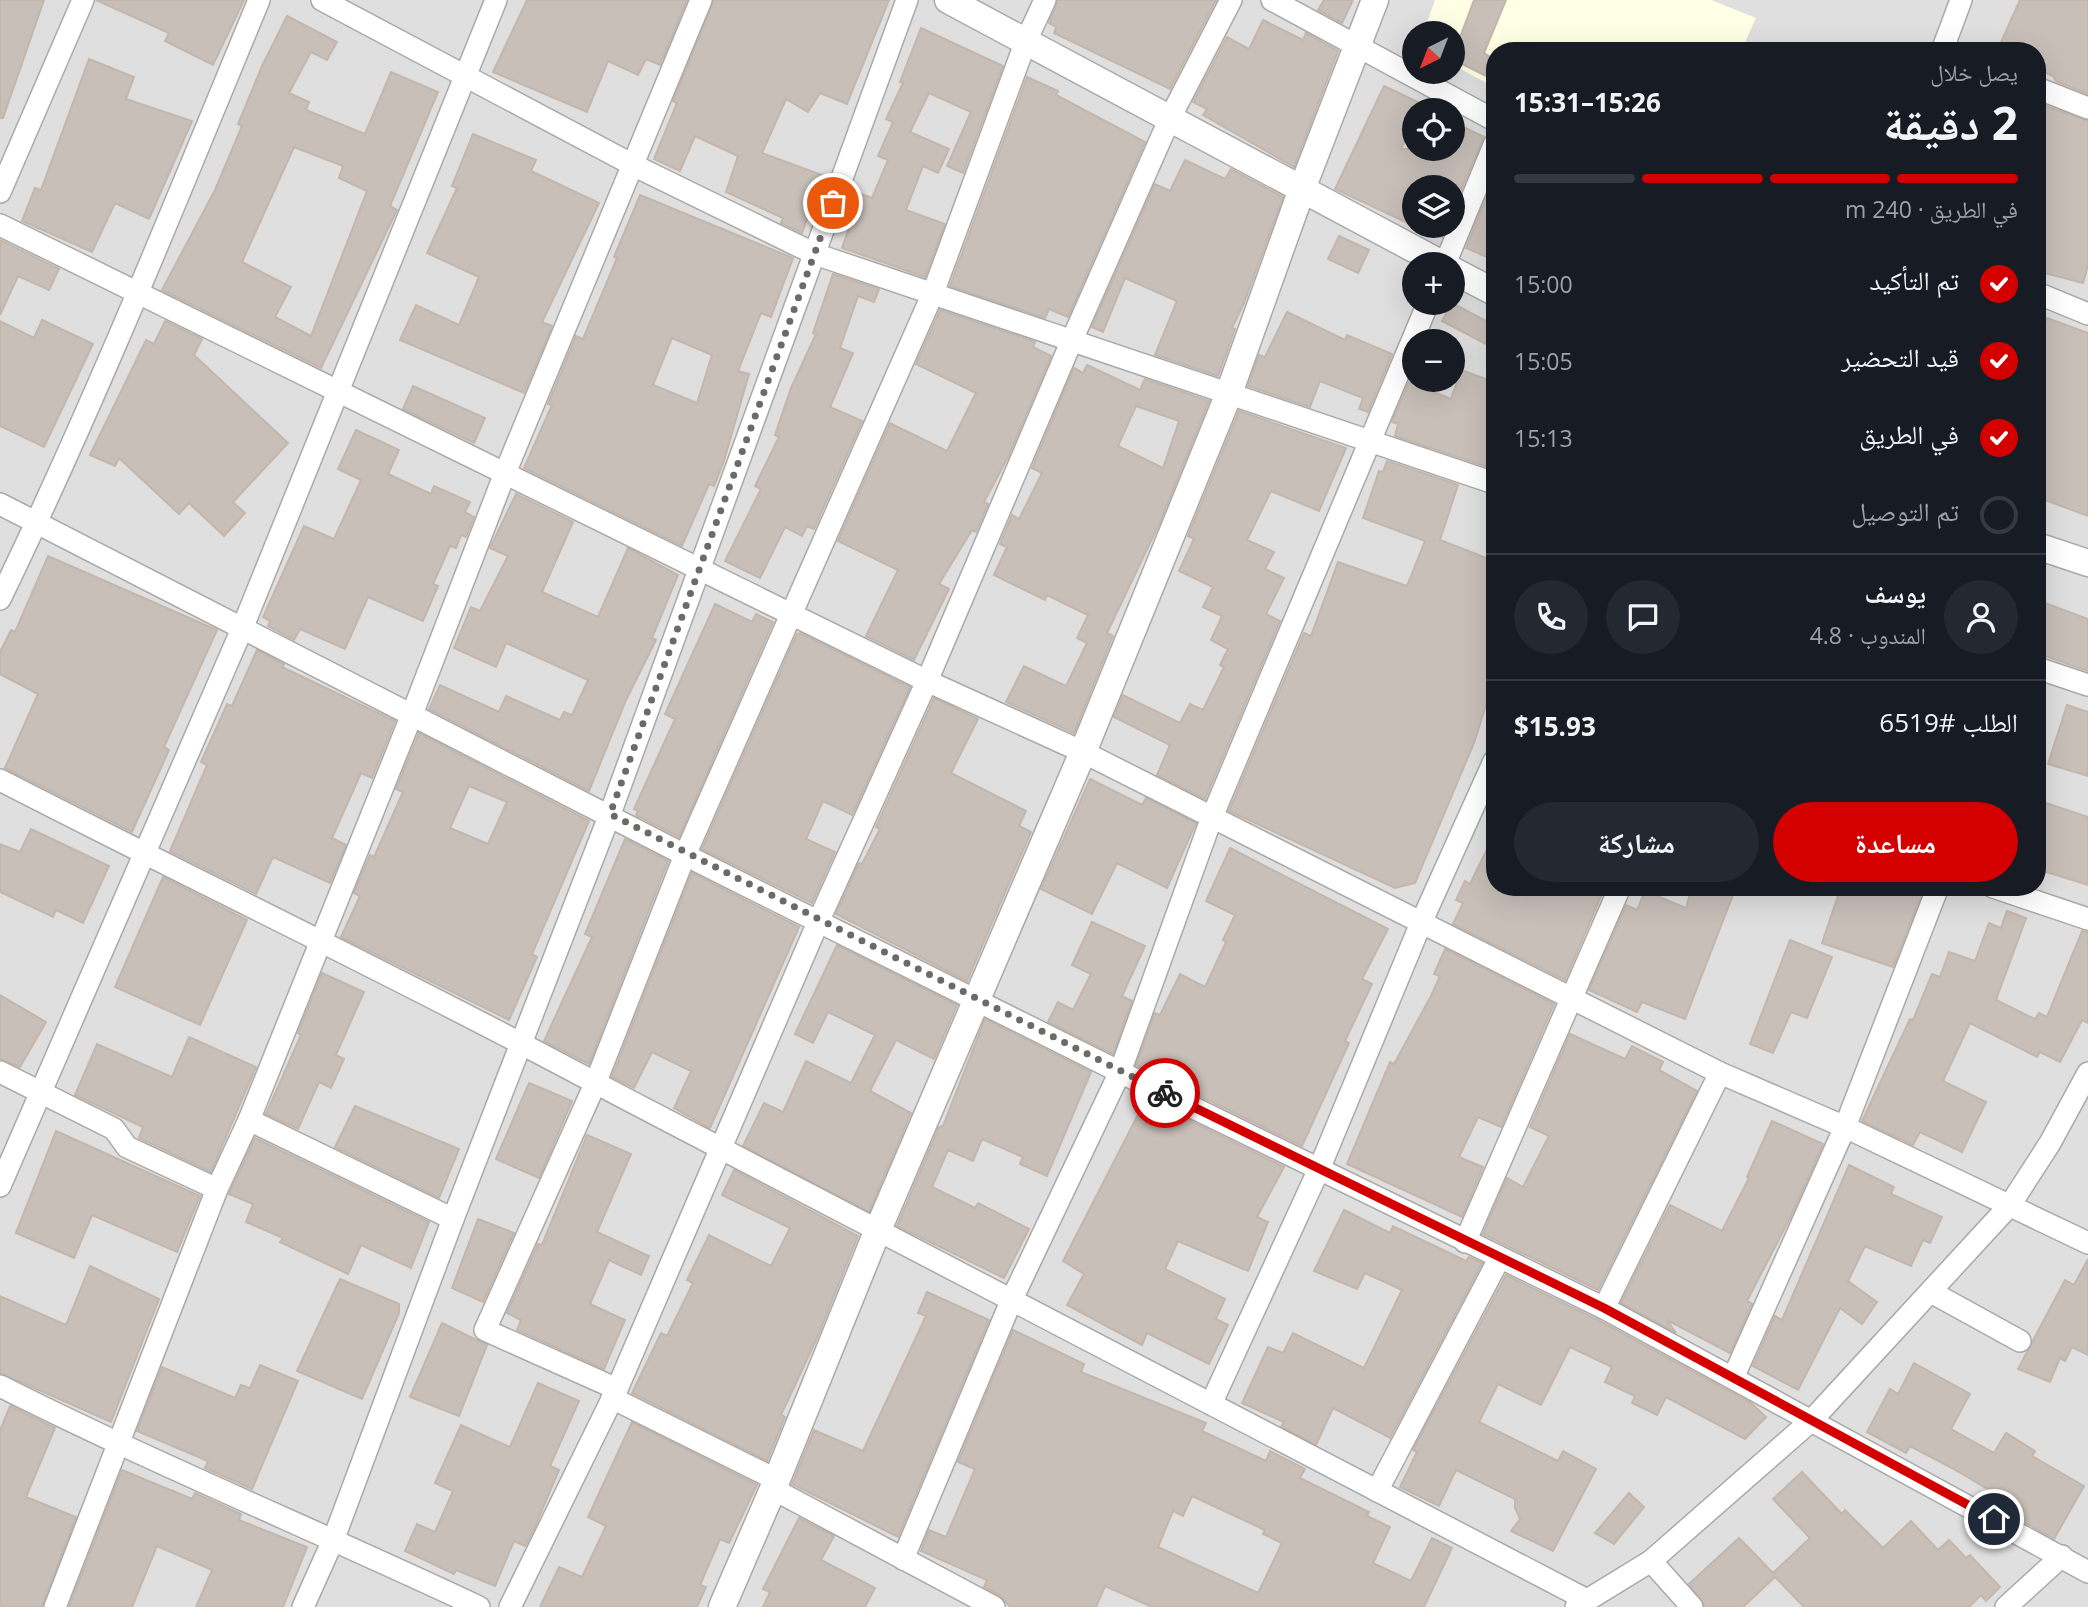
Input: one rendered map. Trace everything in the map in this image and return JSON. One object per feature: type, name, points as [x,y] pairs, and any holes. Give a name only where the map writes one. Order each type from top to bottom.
[{"type":"street","points":[[0,192],[83,0]]},
{"type":"street","points":[[0,599],[38,521],[138,295],[259,0]]},
{"type":"street","points":[[322,0],[633,165],[815,254],[1072,340],[1228,396],[1486,480]]},
{"type":"street","points":[[0,1186],[242,629],[496,0]]},
{"type":"street","points":[[55,1607],[217,1189],[248,1120],[411,717],[505,473],[701,0]]},
{"type":"street","points":[[303,1607],[334,1538],[520,1043],[610,814],[907,0]]},
{"type":"street","points":[[948,0],[1420,252]]},
{"type":"street","points":[[994,1607],[903,1559],[615,1394],[485,1330],[595,1084],[685,855],[933,293],[1026,41],[1045,0]]},
{"type":"street","points":[[510,1607],[615,1394],[1170,118],[1231,0]]},
{"type":"street","points":[[1272,0],[1486,116]]},
{"type":"street","points":[[722,1607],[775,1485],[877,1232],[1083,752],[1228,396],[1301,189],[1375,0]]},
{"type":"street","points":[[1945,42],[1961,0]]},
{"type":"street","points":[[2046,92],[2088,108]]},
{"type":"street","points":[[1448,252],[1486,164]]},
{"type":"street","points":[[0,225],[927,681],[1083,752],[1720,1073],[1845,1127],[2088,1243]]},
{"type":"street","points":[[1465,277],[1486,288]]},
{"type":"street","points":[[2046,297],[2088,314]]},
{"type":"street","points":[[903,1559],[1012,1299],[1120,1072],[1212,817],[1423,315]]},
{"type":"street","points":[[0,504],[38,521],[411,717],[610,814],[685,855],[1120,1072],[1320,1167],[1499,1259],[1604,1308],[2088,1572]]},
{"type":"street","points":[[2046,549],[2088,563]]},
{"type":"street","points":[[2046,671],[2088,685]]},
{"type":"street","points":[[1212,1404],[1320,1167],[1421,923],[1486,779]]},
{"type":"street","points":[[0,780],[520,1043],[720,1151],[1012,1299],[1377,1491],[1581,1603],[1651,1562],[1812,1420],[2011,1205],[2050,1143],[2088,1073]]},
{"type":"street","points":[[1465,1241],[1616,896]]},
{"type":"street","points":[[1733,1378],[1845,1127],[1935,896]]},
{"type":"street","points":[[2020,896],[2088,919]]},
{"type":"street","points":[[0,1072],[114,1129],[127,1147],[217,1189]]},
{"type":"street","points":[[1604,1308],[1720,1073]]},
{"type":"street","points":[[248,1120],[453,1219]]},
{"type":"street","points":[[1377,1491],[1499,1259]]},
{"type":"street","points":[[1931,1292],[2020,1341]]},
{"type":"street","points":[[0,1386],[118,1446],[334,1538],[479,1607]]},
{"type":"street","points":[[2006,1607],[2062,1556]]},
{"type":"street","points":[[1651,1562],[1692,1607]]},
{"type":"shaded area","points":[[0,0],[2088,0],[2088,1607],[0,1607]]},
{"type":"shaded area","points":[[1435,0],[1711,0],[1756,18],[1745,42],[1486,42],[1486,83],[1465,71],[1465,21],[1427,21]]},
{"type":"building","points":[[0,0],[44,0],[3,118],[0,118]]},
{"type":"building","points":[[96,0],[244,0],[213,65],[165,41],[169,33]]},
{"type":"building","points":[[527,0],[687,0],[660,65],[646,59],[638,75],[608,61],[587,112],[493,72]]},
{"type":"building","points":[[714,0],[889,0],[847,104],[820,93],[808,112],[786,99],[762,153],[822,175],[802,233],[781,223],[783,218],[726,192],[738,156],[695,136],[680,171],[654,159],[677,103],[673,101]]},
{"type":"building","points":[[1058,0],[1216,0],[1170,89],[1054,33],[1056,27],[1049,23]]},
{"type":"building","points":[[1324,0],[1353,0],[1342,23],[1318,10]]},
{"type":"building","points":[[1474,0],[1506,0],[1489,42],[1486,42],[1486,76],[1465,66],[1465,24]]},
{"type":"building","points":[[2020,0],[2088,0],[2088,94],[2056,81],[2046,73],[2046,42],[2001,42]]},
{"type":"building","points":[[287,16],[337,42],[327,60],[311,52],[289,93],[309,102],[306,110],[365,134],[391,72],[438,92],[390,206],[397,210],[321,368],[162,290],[215,190],[242,126],[238,124],[262,66]],"holes":[[[294,147],[343,166],[339,178],[367,191],[311,336],[275,317],[291,287],[242,262]]]},
{"type":"building","points":[[1263,20],[1303,40],[1306,33],[1338,51],[1294,167],[1203,115],[1207,109],[1193,102],[1227,37],[1249,49]]},
{"type":"building","points":[[921,28],[1003,66],[963,173],[947,166],[971,112],[929,93],[910,132],[949,149],[938,173],[923,166],[906,210],[945,224],[925,277],[842,248],[861,194],[872,198],[888,160],[878,156],[893,122],[886,119],[903,83],[900,82]]},
{"type":"building","points":[[89,59],[134,77],[126,99],[192,121],[149,219],[115,203],[92,252],[22,221],[35,188],[41,190]]},
{"type":"building","points":[[1027,77],[1058,91],[1056,95],[1145,142],[1068,317],[1049,309],[1045,318],[950,286]]},
{"type":"building","points":[[1384,86],[1409,98],[1402,98],[1402,161],[1465,161],[1465,128],[1484,137],[1465,181],[1465,175],[1402,175],[1402,220],[1335,189]]},
{"type":"building","points":[[2046,106],[2088,121],[2088,265],[2083,283],[2046,273]]},
{"type":"building","points":[[473,134],[536,160],[531,171],[599,203],[542,322],[552,326],[524,393],[400,340],[416,305],[459,325],[479,277],[427,253],[457,188],[452,186]]},
{"type":"building","points":[[1185,160],[1225,179],[1231,169],[1283,197],[1244,303],[1232,328],[1235,329],[1218,376],[1155,355],[1177,301],[1125,278],[1103,332],[1092,327],[1155,184],[1170,191]]},
{"type":"building","points":[[640,195],[793,258],[771,317],[761,313],[738,371],[749,374],[723,464],[714,486],[709,484],[682,546],[524,468],[552,405],[548,404],[576,336],[583,339],[617,258],[614,257]],"holes":[[[672,338],[712,355],[697,403],[653,385]]]},
{"type":"building","points":[[1486,198],[1486,257],[1466,248]]},
{"type":"building","points":[[1339,236],[1369,250],[1358,273],[1328,259]]},
{"type":"building","points":[[0,240],[59,269],[49,290],[18,276],[0,315]]},
{"type":"building","points":[[833,274],[879,289],[874,302],[858,296],[840,348],[853,353],[830,407],[862,421],[814,529],[807,526],[802,536],[785,527],[760,578],[725,561],[761,489],[755,486],[779,437],[775,435],[791,388],[816,334],[813,333]]},
{"type":"building","points":[[940,310],[1035,342],[1033,347],[1051,356],[1008,457],[984,502],[988,504],[976,532],[972,530],[939,584],[949,589],[914,660],[866,636],[898,570],[838,541],[890,423],[947,451],[976,393],[916,364]]},
{"type":"building","points":[[1465,310],[1486,321],[1486,344],[1465,333],[1465,329],[1457,329],[1442,321],[1445,315],[1465,315]]},
{"type":"building","points":[[1287,312],[1345,340],[1347,335],[1392,354],[1368,412],[1359,409],[1363,398],[1320,381],[1310,407],[1248,386],[1259,355],[1265,357]]},
{"type":"building","points":[[2047,318],[2088,333],[2088,516],[2046,500]]},
{"type":"building","points":[[42,320],[93,344],[44,447],[0,426],[0,321],[34,338]]},
{"type":"building","points":[[165,321],[202,339],[194,355],[288,443],[233,502],[245,513],[224,536],[189,503],[179,514],[119,458],[115,466],[90,455],[146,340],[154,344]]},
{"type":"building","points":[[1087,365],[1140,390],[1145,379],[1209,401],[1160,522],[1107,633],[1113,636],[1074,733],[1006,702],[1024,666],[1066,686],[1087,643],[1077,638],[1088,615],[1047,595],[1045,600],[994,575],[1007,547],[1000,544],[1012,515],[1019,519],[1042,473],[1032,468],[1074,368],[1083,373]],"holes":[[[1136,406],[1179,421],[1163,468],[1118,446]]]},
{"type":"building","points":[[1465,371],[1486,379],[1486,466],[1395,436],[1398,424],[1392,422],[1405,392],[1434,392],[1451,399],[1453,392],[1465,392]]},
{"type":"building","points":[[413,386],[485,418],[474,443],[403,409]]},
{"type":"building","points":[[1239,411],[1346,448],[1319,511],[1271,491],[1247,540],[1274,552],[1265,569],[1284,578],[1266,614],[1280,621],[1205,799],[1157,775],[1170,745],[1114,717],[1123,695],[1180,723],[1190,704],[1203,710],[1224,667],[1220,665],[1228,649],[1211,640],[1222,616],[1203,607],[1213,587],[1179,571],[1194,539],[1188,536]]},
{"type":"building","points":[[356,430],[399,450],[388,474],[431,494],[434,486],[470,502],[465,512],[474,517],[466,537],[461,535],[456,548],[450,546],[433,584],[438,586],[423,621],[368,597],[345,649],[300,629],[294,640],[268,626],[270,621],[263,617],[304,526],[334,539],[361,480],[338,469]]},
{"type":"building","points":[[1387,461],[1458,485],[1440,540],[1486,558],[1486,705],[1474,743],[1415,883],[1395,888],[1229,811],[1304,633],[1311,636],[1338,562],[1407,586],[1425,541],[1363,518],[1379,471],[1383,472]]},
{"type":"building","points":[[516,494],[573,522],[542,592],[598,617],[628,548],[678,575],[652,638],[656,640],[626,700],[589,791],[429,709],[440,685],[499,712],[506,696],[560,720],[564,712],[572,715],[588,680],[506,643],[496,667],[454,648],[471,607],[480,611],[508,556],[490,548]]},
{"type":"building","points":[[48,556],[217,630],[164,747],[169,750],[132,832],[5,768],[38,694],[0,674],[0,652],[11,630],[15,632]]},
{"type":"building","points":[[2046,603],[2088,619],[2088,671],[2046,656]]},
{"type":"building","points":[[715,604],[752,622],[756,614],[773,622],[679,837],[636,815],[638,811],[634,809],[675,719],[665,714]]},
{"type":"building","points":[[800,633],[910,687],[852,815],[823,801],[806,839],[835,852],[812,903],[702,849],[797,634]]},
{"type":"building","points":[[257,650],[284,664],[282,667],[395,721],[372,778],[361,773],[332,838],[346,845],[330,883],[273,857],[256,894],[170,851],[207,765],[201,762],[227,704],[232,706]]},
{"type":"building","points":[[934,698],[978,719],[951,773],[1026,811],[1019,826],[1031,832],[967,981],[836,914],[859,863],[862,864],[880,829],[876,827]]},
{"type":"building","points":[[2067,705],[2088,712],[2088,776],[2048,764]]},
{"type":"building","points":[[419,733],[589,821],[532,954],[537,957],[509,1020],[341,937],[360,896],[354,893],[370,855],[374,857],[403,792],[396,789]],"holes":[[[469,786],[507,802],[488,844],[450,828]]]},
{"type":"building","points":[[1090,779],[1142,805],[1146,798],[1196,823],[1167,888],[1117,863],[1092,914],[1041,889]]},
{"type":"building","points":[[2046,803],[2088,817],[2088,885],[2046,872]]},
{"type":"building","points":[[31,829],[109,866],[83,923],[56,910],[53,917],[0,892],[0,844],[20,852]]},
{"type":"building","points":[[625,839],[668,861],[589,1064],[544,1041],[592,937],[585,934]]},
{"type":"building","points":[[1230,848],[1388,929],[1362,979],[1372,984],[1345,1041],[1349,1043],[1302,1146],[1136,1065],[1155,1013],[1160,1015],[1180,974],[1205,987],[1226,942],[1223,940],[1235,915],[1206,901]]},
{"type":"building","points":[[1486,851],[1486,896],[1601,896],[1565,980],[1453,924],[1463,903],[1456,900],[1465,881],[1470,884]]},
{"type":"building","points":[[692,873],[799,927],[710,1128],[674,1108],[691,1071],[652,1052],[634,1088],[612,1077]]},
{"type":"building","points":[[163,877],[247,920],[200,1025],[115,987]]},
{"type":"building","points":[[1643,896],[1657,896],[1686,908],[1689,896],[1733,896],[1685,1019],[1642,1002],[1637,1012],[1589,990],[1626,905],[1637,910]]},
{"type":"building","points":[[1838,896],[1921,896],[1893,967],[1822,943]]},
{"type":"building","points":[[2007,911],[2026,918],[1996,1000],[2035,1019],[2039,1013],[2047,1017],[2082,931],[2088,932],[2088,1023],[2082,1020],[2060,1062],[2040,1052],[2037,1057],[1970,1023],[1943,1081],[1986,1102],[1962,1152],[1920,1132],[1913,1145],[1862,1121],[1910,1019],[1913,1020],[1932,974],[1940,977],[1949,952],[1975,961],[1989,923],[2001,928]]},
{"type":"building","points":[[1092,922],[1145,946],[1122,996],[1132,1001],[1113,1054],[1048,1022],[1058,1002],[1073,1010],[1091,974],[1072,965]]},
{"type":"building","points":[[1790,940],[1832,957],[1807,1018],[1791,1012],[1773,1053],[1750,1044]]},
{"type":"building","points":[[837,945],[957,1005],[934,1059],[896,1040],[870,1091],[911,1113],[869,1212],[743,1146],[764,1103],[783,1112],[806,1061],[851,1083],[875,1035],[828,1012],[813,1043],[795,1034]]},
{"type":"building","points":[[1445,949],[1554,1004],[1501,1127],[1478,1117],[1459,1157],[1483,1167],[1462,1217],[1347,1164],[1390,1062],[1394,1064],[1431,996],[1440,976],[1434,974]]},
{"type":"building","points":[[322,973],[364,992],[336,1055],[344,1059],[331,1088],[319,1082],[298,1129],[266,1114],[301,1035],[298,1033]]},
{"type":"building","points":[[0,995],[46,1022],[20,1067],[0,1059]]},
{"type":"building","points":[[985,1019],[1091,1072],[1047,1176],[1020,1164],[1023,1157],[982,1139],[973,1161],[948,1150],[932,1187],[975,1208],[978,1203],[1029,1229],[1004,1278],[897,1226],[939,1127],[943,1126]]},
{"type":"building","points":[[1570,1034],[1625,1059],[1632,1046],[1663,1062],[1659,1070],[1697,1091],[1598,1290],[1483,1234],[1507,1178],[1523,1187],[1549,1136],[1530,1127]]},
{"type":"building","points":[[189,1037],[256,1067],[211,1172],[139,1138],[143,1127],[75,1095],[97,1044],[172,1077]]},
{"type":"building","points":[[529,1083],[572,1101],[539,1178],[496,1159]]},
{"type":"building","points":[[1146,1099],[1284,1167],[1257,1217],[1268,1222],[1248,1271],[1178,1241],[1165,1269],[1225,1299],[1216,1319],[1228,1325],[1209,1364],[1147,1333],[1142,1345],[1067,1305],[1084,1274],[1063,1261]]},
{"type":"building","points":[[355,1106],[459,1149],[439,1198],[335,1147]]},
{"type":"building","points":[[1772,1121],[1823,1144],[1792,1214],[1747,1301],[1752,1304],[1730,1353],[1667,1320],[1676,1333],[1621,1303],[1670,1205],[1722,1231],[1749,1178],[1747,1177]]},
{"type":"building","points":[[56,1131],[200,1196],[177,1252],[92,1215],[74,1258],[16,1233]]},
{"type":"building","points":[[587,1135],[631,1154],[597,1232],[649,1256],[641,1275],[609,1260],[590,1304],[625,1320],[604,1369],[517,1330],[521,1320],[507,1313],[538,1244],[542,1245]]},
{"type":"building","points":[[255,1138],[429,1222],[411,1268],[361,1245],[348,1274],[280,1242],[283,1238],[246,1222],[253,1204],[229,1194]]},
{"type":"building","points":[[1849,1165],[1894,1187],[1891,1194],[1942,1217],[1930,1243],[1923,1240],[1911,1266],[1865,1246],[1848,1281],[1877,1302],[1862,1324],[1840,1308],[1798,1390],[1753,1366],[1775,1316],[1782,1320]]},
{"type":"building","points":[[734,1170],[858,1236],[817,1338],[781,1415],[785,1417],[767,1461],[632,1393],[661,1333],[667,1336],[693,1283],[687,1280],[709,1235],[771,1266],[790,1228],[722,1195]]},
{"type":"building","points":[[1344,1210],[1390,1233],[1393,1226],[1466,1261],[1469,1257],[1482,1263],[1390,1438],[1333,1408],[1316,1445],[1281,1427],[1284,1422],[1242,1403],[1268,1347],[1283,1353],[1293,1333],[1364,1368],[1402,1290],[1365,1273],[1357,1289],[1314,1271]]},
{"type":"building","points":[[478,1219],[514,1233],[483,1302],[452,1288]]},
{"type":"building","points":[[2088,1259],[2088,1355],[2072,1347],[2065,1361],[2060,1358],[2050,1382],[2018,1369],[2065,1280],[2074,1285]]},
{"type":"building","points":[[90,1266],[159,1299],[111,1422],[0,1373],[0,1296],[66,1325]]},
{"type":"building","points":[[1506,1275],[1598,1320],[1751,1403],[1766,1417],[1745,1439],[1666,1397],[1657,1415],[1632,1403],[1635,1396],[1605,1382],[1612,1367],[1570,1347],[1541,1405],[1498,1384],[1479,1422],[1558,1461],[1563,1451],[1596,1469],[1553,1551],[1511,1531],[1520,1519],[1515,1508],[1515,1499],[1456,1470],[1439,1506],[1400,1487],[1417,1452],[1413,1450]]},
{"type":"building","points":[[340,1279],[399,1304],[399,1313],[362,1399],[297,1371]]},
{"type":"building","points":[[927,1292],[989,1320],[898,1537],[792,1484],[814,1430],[863,1451],[926,1316],[918,1313]]},
{"type":"building","points":[[442,1323],[487,1345],[459,1416],[410,1397]]},
{"type":"building","points":[[1013,1330],[1084,1364],[1081,1372],[1206,1423],[1202,1431],[1266,1461],[1270,1451],[1305,1469],[1300,1478],[1369,1512],[1367,1516],[1390,1527],[1373,1563],[1411,1581],[1432,1538],[1452,1548],[1424,1607],[1152,1607],[1105,1586],[1096,1607],[1010,1607],[1001,1596],[984,1587],[987,1580],[921,1551],[929,1530],[946,1537],[975,1469],[958,1462]],"holes":[[[1192,1496],[1265,1530],[1263,1534],[1282,1543],[1258,1593],[1158,1547],[1173,1511],[1183,1516]]]},
{"type":"building","points":[[1914,1363],[1970,1394],[1951,1429],[1994,1453],[2006,1433],[2035,1451],[2032,1456],[2084,1486],[2054,1539],[2015,1517],[2020,1508],[1952,1468],[1910,1446],[1906,1453],[1867,1432],[1890,1389],[1898,1394]]},
{"type":"building","points":[[260,1365],[298,1381],[252,1489],[205,1468],[208,1461],[137,1431],[162,1367],[235,1398],[241,1385],[250,1388]]},
{"type":"building","points":[[538,1383],[579,1401],[550,1466],[559,1470],[534,1529],[525,1546],[514,1541],[495,1586],[456,1570],[454,1574],[405,1551],[417,1524],[435,1532],[453,1491],[435,1483],[461,1425],[510,1447]]},
{"type":"building","points":[[10,1406],[55,1428],[26,1497],[76,1517],[42,1607],[0,1607],[0,1430]]},
{"type":"building","points":[[632,1422],[757,1485],[729,1543],[720,1539],[700,1585],[706,1587],[697,1607],[540,1607],[559,1567],[582,1577],[606,1526],[588,1517]]},
{"type":"building","points":[[122,1470],[192,1499],[195,1493],[241,1514],[239,1520],[307,1547],[283,1607],[196,1607],[212,1570],[157,1546],[132,1607],[69,1607]]},
{"type":"building","points":[[1802,1472],[1842,1514],[1845,1510],[1883,1548],[1911,1521],[1938,1550],[1949,1540],[1966,1558],[1970,1555],[2000,1587],[1986,1601],[1981,1595],[1969,1607],[1804,1607],[1775,1577],[1743,1607],[1705,1607],[1689,1584],[1739,1538],[1773,1573],[1810,1538],[1773,1499]]},
{"type":"building","points":[[1629,1493],[1644,1507],[1614,1544],[1595,1533]]},
{"type":"building","points":[[799,1518],[834,1536],[821,1560],[875,1588],[865,1607],[763,1607],[770,1592],[763,1589]]},
{"type":"way so far","points":[[833,203],[610,814],[685,855],[1165,1093]]},
{"type":"route","points":[[1165,1093],[1320,1167],[1499,1259],[1604,1308],[1994,1519]]}]
